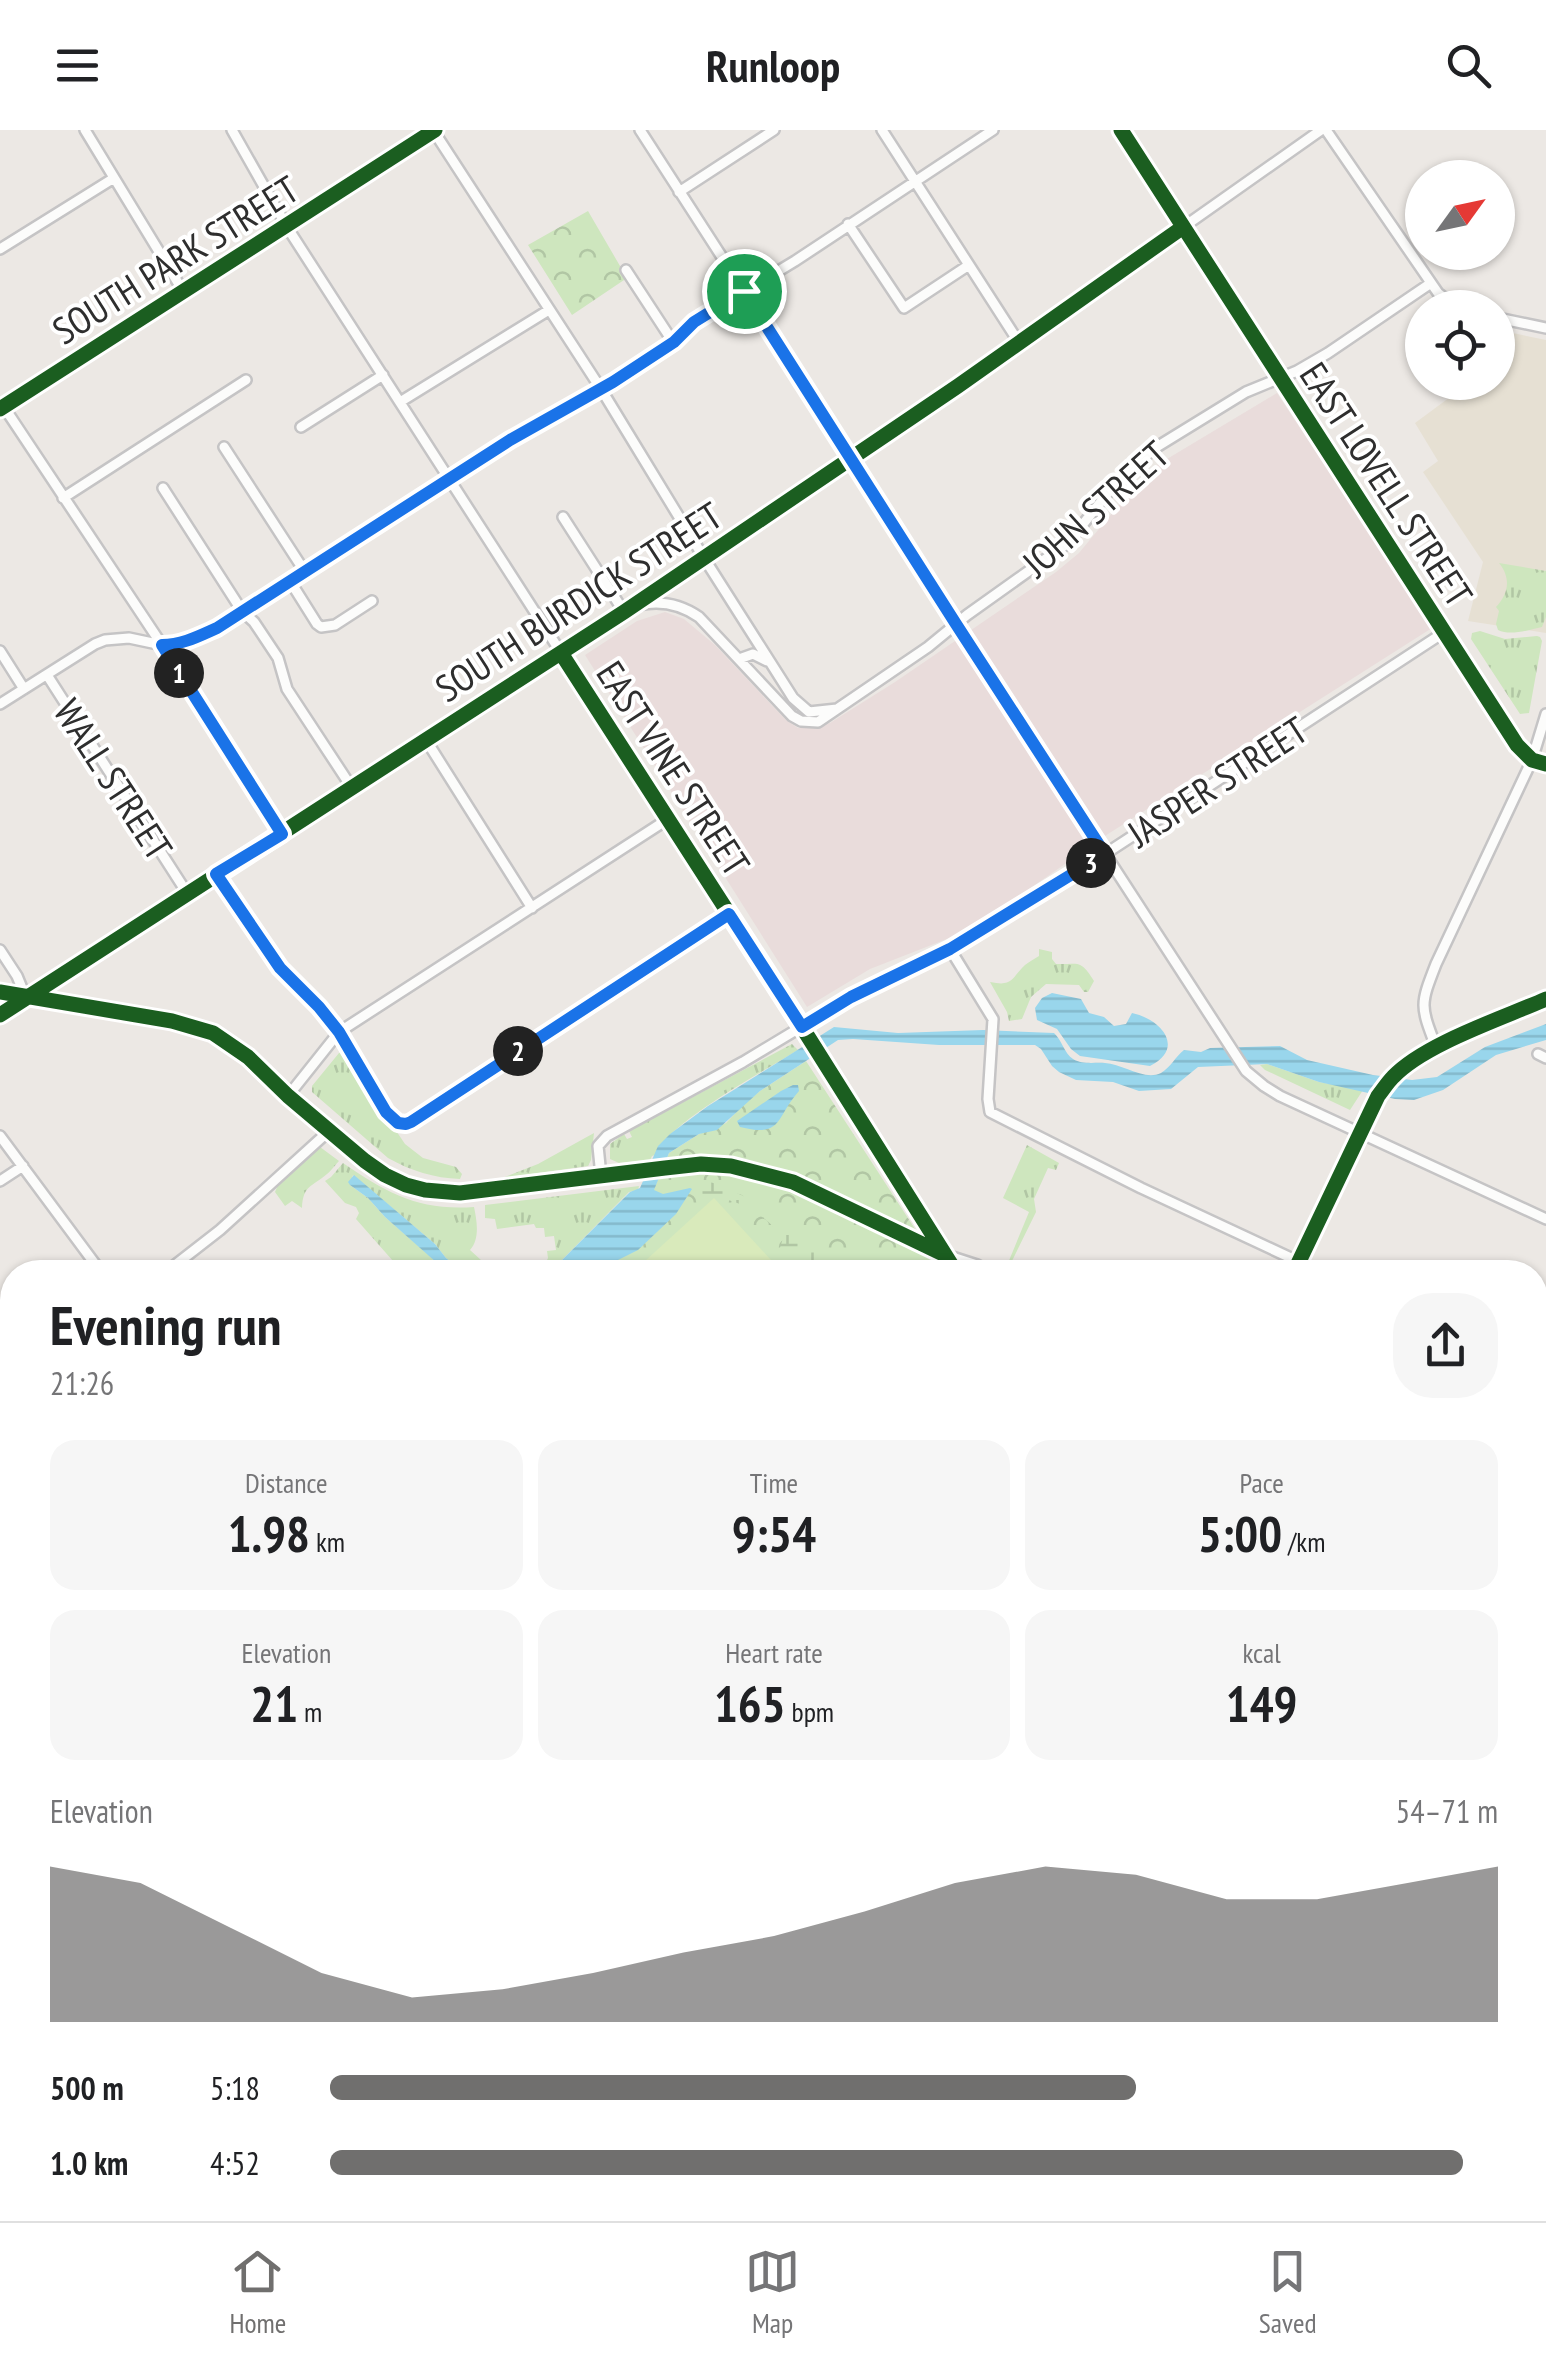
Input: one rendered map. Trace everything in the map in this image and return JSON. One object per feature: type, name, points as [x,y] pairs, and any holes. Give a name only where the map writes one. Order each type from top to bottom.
[{"type":"main road","name":"SOUTH PARK STREET","points":[[2,408],[434,130]]},
{"type":"main road","points":[[1300,1260],[1378,1096],[1393,1077],[1436,1047],[1546,999]]},
{"type":"street","points":[[85,130],[182,292]]},
{"type":"street","name":"EAST VINE STREET","points":[[232,130],[287,227],[802,1027],[947,1260]]},
{"type":"street","points":[[434,130],[793,698],[804,709],[816,713],[839,708]]},
{"type":"street","points":[[640,130],[1242,1066],[1264,1086],[1546,1219]]},
{"type":"street","points":[[679,192],[774,130]]},
{"type":"street","points":[[882,130],[1018,342]]},
{"type":"street","points":[[46,675],[105,640],[129,638],[173,645],[217,628],[510,440],[601,389],[674,342],[694,322],[993,130]]},
{"type":"street","name":"EAST LOVELL STREET","points":[[1120,130],[1443,632],[1517,745],[1532,760]]},
{"type":"street","points":[[1324,130],[1436,290]]},
{"type":"street","name":"SOUTH BURDICK STREET","points":[[0,1015],[627,610],[1324,130]]},
{"type":"street","points":[[0,249],[114,178]]},
{"type":"street","points":[[848,224],[904,308],[969,266]]},
{"type":"street","points":[[626,270],[674,342]]},
{"type":"street","name":"JOHN STREET","points":[[627,610],[656,602],[689,610],[792,716],[818,722],[1068,543],[1119,478],[1155,448],[1246,392],[1328,353],[1431,283]]},
{"type":"street","points":[[400,402],[549,310]]},
{"type":"street","points":[[1515,322],[1546,328]]},
{"type":"street","points":[[302,427],[384,375]]},
{"type":"street","points":[[63,498],[246,380]]},
{"type":"street","points":[[2,408],[162,645],[282,834]]},
{"type":"street","points":[[224,447],[305,572]]},
{"type":"street","points":[[163,488],[242,611],[253,620],[278,658],[287,689],[352,788]]},
{"type":"street","points":[[563,517],[627,610]]},
{"type":"street","points":[[290,582],[321,627],[335,625],[372,600]]},
{"type":"street","name":"JASPER STREET","points":[[602,1176],[597,1152],[601,1141],[851,997],[950,949],[1105,854],[1443,632]]},
{"type":"street","name":"WALL STREET","points":[[0,651],[24,689],[46,675],[187,893]]},
{"type":"street","points":[[740,659],[758,655],[773,666]]},
{"type":"street","points":[[0,704],[24,689]]},
{"type":"street","points":[[1436,1047],[1422,1005],[1424,994],[1532,760],[1546,714]]},
{"type":"street","points":[[426,740],[532,908]]},
{"type":"street","points":[[1532,760],[1546,764]]},
{"type":"street","points":[[288,1096],[339,1032],[668,820]]},
{"type":"street","points":[[216,874],[280,968],[339,1032],[386,1112],[401,1124],[411,1122],[729,914]]},
{"type":"street","points":[[950,949],[991,1014],[994,1029],[988,1109],[992,1114],[1283,1260]]},
{"type":"street","points":[[0,950],[26,998]]},
{"type":"street","points":[[0,992],[172,1021],[213,1034],[248,1057],[365,1161],[406,1185],[460,1193],[716,1164],[778,1177],[962,1260]]},
{"type":"street","points":[[181,1260],[330,1130]]},
{"type":"street","points":[[0,1136],[92,1260]]},
{"type":"street","points":[[0,1181],[23,1166]]},
{"type":"shaded area","points":[[1515,334],[1546,340],[1546,633],[1468,621],[1483,562],[1423,472],[1438,461],[1415,423],[1446,400],[1515,400]]},
{"type":"shaded area","points":[[1277,393],[1432,628],[957,935],[870,969],[807,1007],[585,655],[637,621],[665,612],[684,619],[715,645],[786,720],[798,728],[830,723],[1056,572],[1079,553],[1147,471]]},
{"type":"green space","points":[[588,211],[627,278],[572,315],[528,245]]},
{"type":"green space","points":[[1499,563],[1546,571],[1546,617],[1542,627],[1514,632],[1498,630],[1496,607],[1507,585]]},
{"type":"green space","points":[[1480,631],[1505,639],[1540,637],[1529,713],[1520,714],[1471,639],[1472,633]]},
{"type":"green space","points":[[1039,949],[1052,952],[1056,964],[1082,966],[1094,981],[1088,992],[1079,985],[1046,984],[1031,997],[1022,1019],[1009,1021],[990,982],[1011,980],[1039,956]]},
{"type":"green space","points":[[792,1044],[798,1050],[697,1113],[663,1142],[650,1160],[619,1163],[610,1159],[610,1144],[624,1134],[627,1139],[632,1137],[629,1131]]},
{"type":"green space","points":[[343,1052],[405,1144],[423,1158],[456,1167],[462,1174],[460,1179],[423,1173],[388,1158],[312,1092],[312,1086]]},
{"type":"green space","points":[[806,1061],[935,1260],[582,1260],[653,1191],[669,1153],[726,1123],[760,1091]]},
{"type":"green space","points":[[1260,1065],[1319,1082],[1363,1090],[1350,1110]]},
{"type":"green space","points":[[594,1133],[588,1166],[502,1178],[538,1164]]},
{"type":"green space","points":[[1027,1145],[1059,1163],[1056,1170],[1048,1168],[1034,1199],[1036,1212],[1012,1260],[1009,1260],[1029,1212],[1003,1198]]},
{"type":"green space","points":[[320,1147],[339,1161],[306,1191],[302,1208],[292,1201],[285,1206],[275,1192],[278,1185]]},
{"type":"green space","points":[[343,1163],[404,1198],[437,1206],[474,1207],[476,1235],[470,1250],[481,1260],[448,1260],[435,1244],[353,1175],[350,1185],[435,1260],[392,1260],[356,1219],[356,1207],[345,1203],[325,1181]]},
{"type":"green space","points":[[709,1181],[780,1215],[810,1239],[823,1260],[776,1260],[783,1238],[766,1220],[733,1201],[696,1198],[701,1185]]},
{"type":"green space","points":[[639,1186],[562,1260],[547,1260],[547,1251],[556,1250],[554,1236],[545,1237],[544,1228],[534,1224],[497,1229],[495,1219],[485,1218],[485,1205]]},
{"type":"green space","points":[[714,1198],[771,1260],[646,1260]]},
{"type":"water","points":[[1052,993],[1081,999],[1089,1013],[1104,1017],[1114,1026],[1126,1024],[1132,1013],[1143,1016],[1165,1035],[1166,1051],[1150,1066],[1080,1056],[1057,1029],[1037,1020],[1035,1008]]},
{"type":"water","points":[[1546,1024],[1546,1040],[1496,1055],[1443,1090],[1414,1100],[1319,1082],[1267,1064],[1198,1067],[1171,1089],[1139,1091],[1113,1082],[1076,1080],[1059,1072],[1035,1045],[838,1040],[760,1091],[717,1130],[699,1134],[669,1153],[654,1190],[663,1194],[692,1189],[676,1214],[638,1250],[618,1260],[562,1260],[630,1192],[640,1188],[658,1146],[670,1134],[834,1027],[898,1033],[1054,1033],[1077,1061],[1112,1064],[1148,1075],[1161,1073],[1184,1050],[1280,1046],[1307,1060],[1412,1080],[1437,1077],[1485,1047]]},
{"type":"water","points":[[798,1085],[799,1091],[771,1128],[740,1127],[737,1121]]},
{"type":"water","points":[[354,1175],[448,1260],[434,1260],[348,1182]]},
{"type":"cycle path","points":[[0,409],[435,130]]},
{"type":"cycle path","points":[[1121,130],[1517,745],[1532,760],[1546,764]]},
{"type":"cycle path","points":[[0,1015],[624,612],[958,386],[1183,227]]},
{"type":"cycle path","points":[[561,653],[948,1260]]},
{"type":"cycle path","points":[[0,992],[172,1021],[213,1033],[248,1057],[365,1161],[406,1185],[460,1193],[701,1164],[731,1166],[793,1182],[943,1254]]},
{"type":"cycle path","points":[[1300,1260],[1378,1096],[1391,1079],[1444,1043],[1546,999]]},
{"type":"route","points":[[744,291],[1105,854],[950,949],[851,997],[802,1027],[729,914],[411,1122],[398,1123],[386,1112],[339,1032],[269,954],[216,874],[282,834],[162,645],[188,641],[217,628],[510,440],[613,382],[674,342],[694,322],[744,291]]}]
